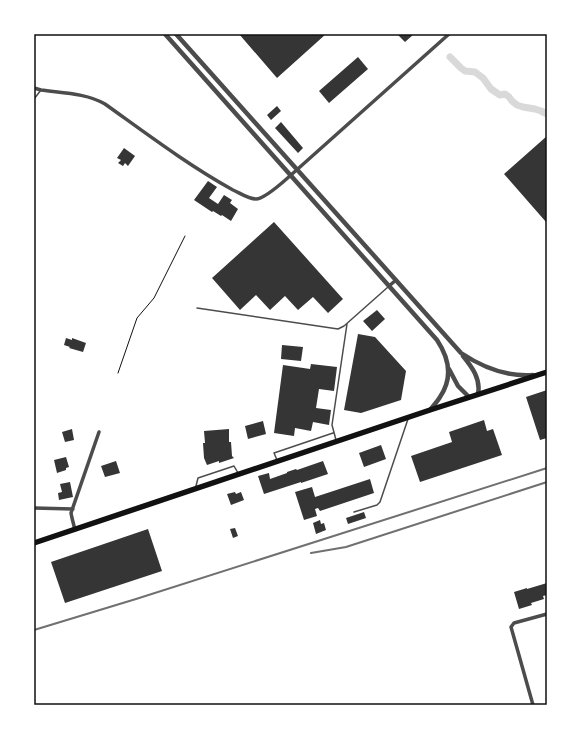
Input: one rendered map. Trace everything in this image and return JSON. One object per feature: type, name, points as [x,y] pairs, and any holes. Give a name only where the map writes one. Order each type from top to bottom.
[{"type":"main road","points":[[34,543],[547,372]]},
{"type":"street","points":[[165,34],[437,340],[444,352],[448,365],[458,386],[469,397]]},
{"type":"street","points":[[176,34],[461,353],[477,378],[479,386],[478,394]]},
{"type":"street","points":[[34,88],[85,96],[101,101],[165,147],[212,178],[251,198],[257,199],[297,170],[449,34]]},
{"type":"street","points":[[246,125],[253,120]]},
{"type":"street","points":[[389,286],[396,280]]},
{"type":"street","points":[[461,353],[477,363],[506,373],[524,375],[539,374]]},
{"type":"street","points":[[430,410],[440,398],[446,387],[448,365]]},
{"type":"street","points":[[75,530],[71,516],[99,432]]},
{"type":"street","points":[[34,508],[73,509]]},
{"type":"street","points":[[533,705],[511,626],[514,623],[546,615]]},
{"type":"lane","points":[[34,99],[41,90]]},
{"type":"lane","points":[[197,308],[335,329],[342,328],[389,286]]},
{"type":"lane","points":[[336,442],[332,425],[347,324]]},
{"type":"lane","points":[[354,512],[377,505],[380,502],[409,417]]},
{"type":"lane","points":[[277,461],[274,453],[333,433]]},
{"type":"lane","points":[[196,489],[198,478],[234,466],[240,474]]},
{"type":"path","points":[[118,373],[137,318],[154,298],[185,236]]},
{"type":"building","points":[[239,34],[326,34],[277,78]]},
{"type":"building","points":[[397,34],[414,34],[405,42]]},
{"type":"building","points":[[358,57],[368,69],[329,103],[319,91]]},
{"type":"building","points":[[277,106],[281,111],[271,120],[267,115]]},
{"type":"building","points":[[281,122],[303,148],[298,153],[275,128]]},
{"type":"building","points":[[547,136],[547,222],[546,222],[504,174]]},
{"type":"building","points":[[124,148],[135,156],[128,166],[125,163],[123,166],[118,163],[121,160],[117,158]]},
{"type":"building","points":[[208,181],[217,187],[209,198],[218,204],[224,195],[232,200],[230,203],[238,209],[231,221],[222,215],[221,216],[213,211],[212,212],[194,200]]},
{"type":"building","points":[[274,222],[343,299],[328,313],[313,297],[298,310],[285,296],[270,310],[256,295],[240,310],[212,278]]},
{"type":"building","points":[[377,310],[385,319],[372,331],[363,321]]},
{"type":"building","points":[[358,334],[375,337],[406,371],[401,400],[361,413],[344,410]]},
{"type":"building","points":[[66,338],[72,340],[72,338],[86,343],[83,352],[64,345]]},
{"type":"building","points":[[282,345],[303,347],[301,361],[281,359]]},
{"type":"building","points":[[311,364],[337,367],[334,391],[319,389],[316,408],[331,410],[329,425],[313,422],[311,431],[295,428],[294,436],[274,433],[283,365],[310,369]]},
{"type":"building","points":[[547,390],[547,438],[540,440],[526,397]]},
{"type":"building","points":[[484,420],[487,431],[493,429],[502,455],[420,482],[411,456],[452,442],[449,432]]},
{"type":"building","points":[[263,421],[266,434],[248,439],[245,426]]},
{"type":"building","points":[[72,429],[74,440],[65,442],[62,432]]},
{"type":"building","points":[[229,429],[229,442],[231,442],[232,456],[234,458],[207,465],[204,458],[204,431]]},
{"type":"building","points":[[381,445],[386,459],[364,467],[359,453]]},
{"type":"building","points":[[66,457],[69,467],[66,468],[66,470],[57,473],[54,460]]},
{"type":"building","points":[[116,461],[120,473],[105,477],[101,466]]},
{"type":"building","points":[[323,461],[328,474],[264,494],[258,476],[269,473],[270,479]]},
{"type":"building","points":[[370,479],[374,493],[320,511],[318,508],[315,509],[317,516],[304,520],[295,492],[312,487],[315,497]]},
{"type":"building","points":[[70,482],[73,497],[59,500],[58,493],[62,492],[60,484]]},
{"type":"building","points":[[235,492],[236,494],[241,492],[244,500],[231,505],[227,494]]},
{"type":"building","points":[[364,512],[366,518],[348,524],[346,518]]},
{"type":"building","points":[[320,520],[321,524],[324,523],[326,530],[316,534],[313,523]]},
{"type":"building","points":[[235,528],[238,536],[233,538],[230,529]]},
{"type":"building","points":[[148,529],[162,571],[65,603],[51,562]]},
{"type":"building","points":[[547,583],[547,595],[543,596],[544,599],[519,609],[514,592]]},
{"type":"waterway","points":[[450,57],[465,71],[475,72],[483,78],[491,89],[500,95],[505,94],[517,105],[535,109],[547,114]]},
{"type":"railway","points":[[34,630],[547,468]]},
{"type":"railway","points":[[311,553],[346,547],[547,482]]}]
